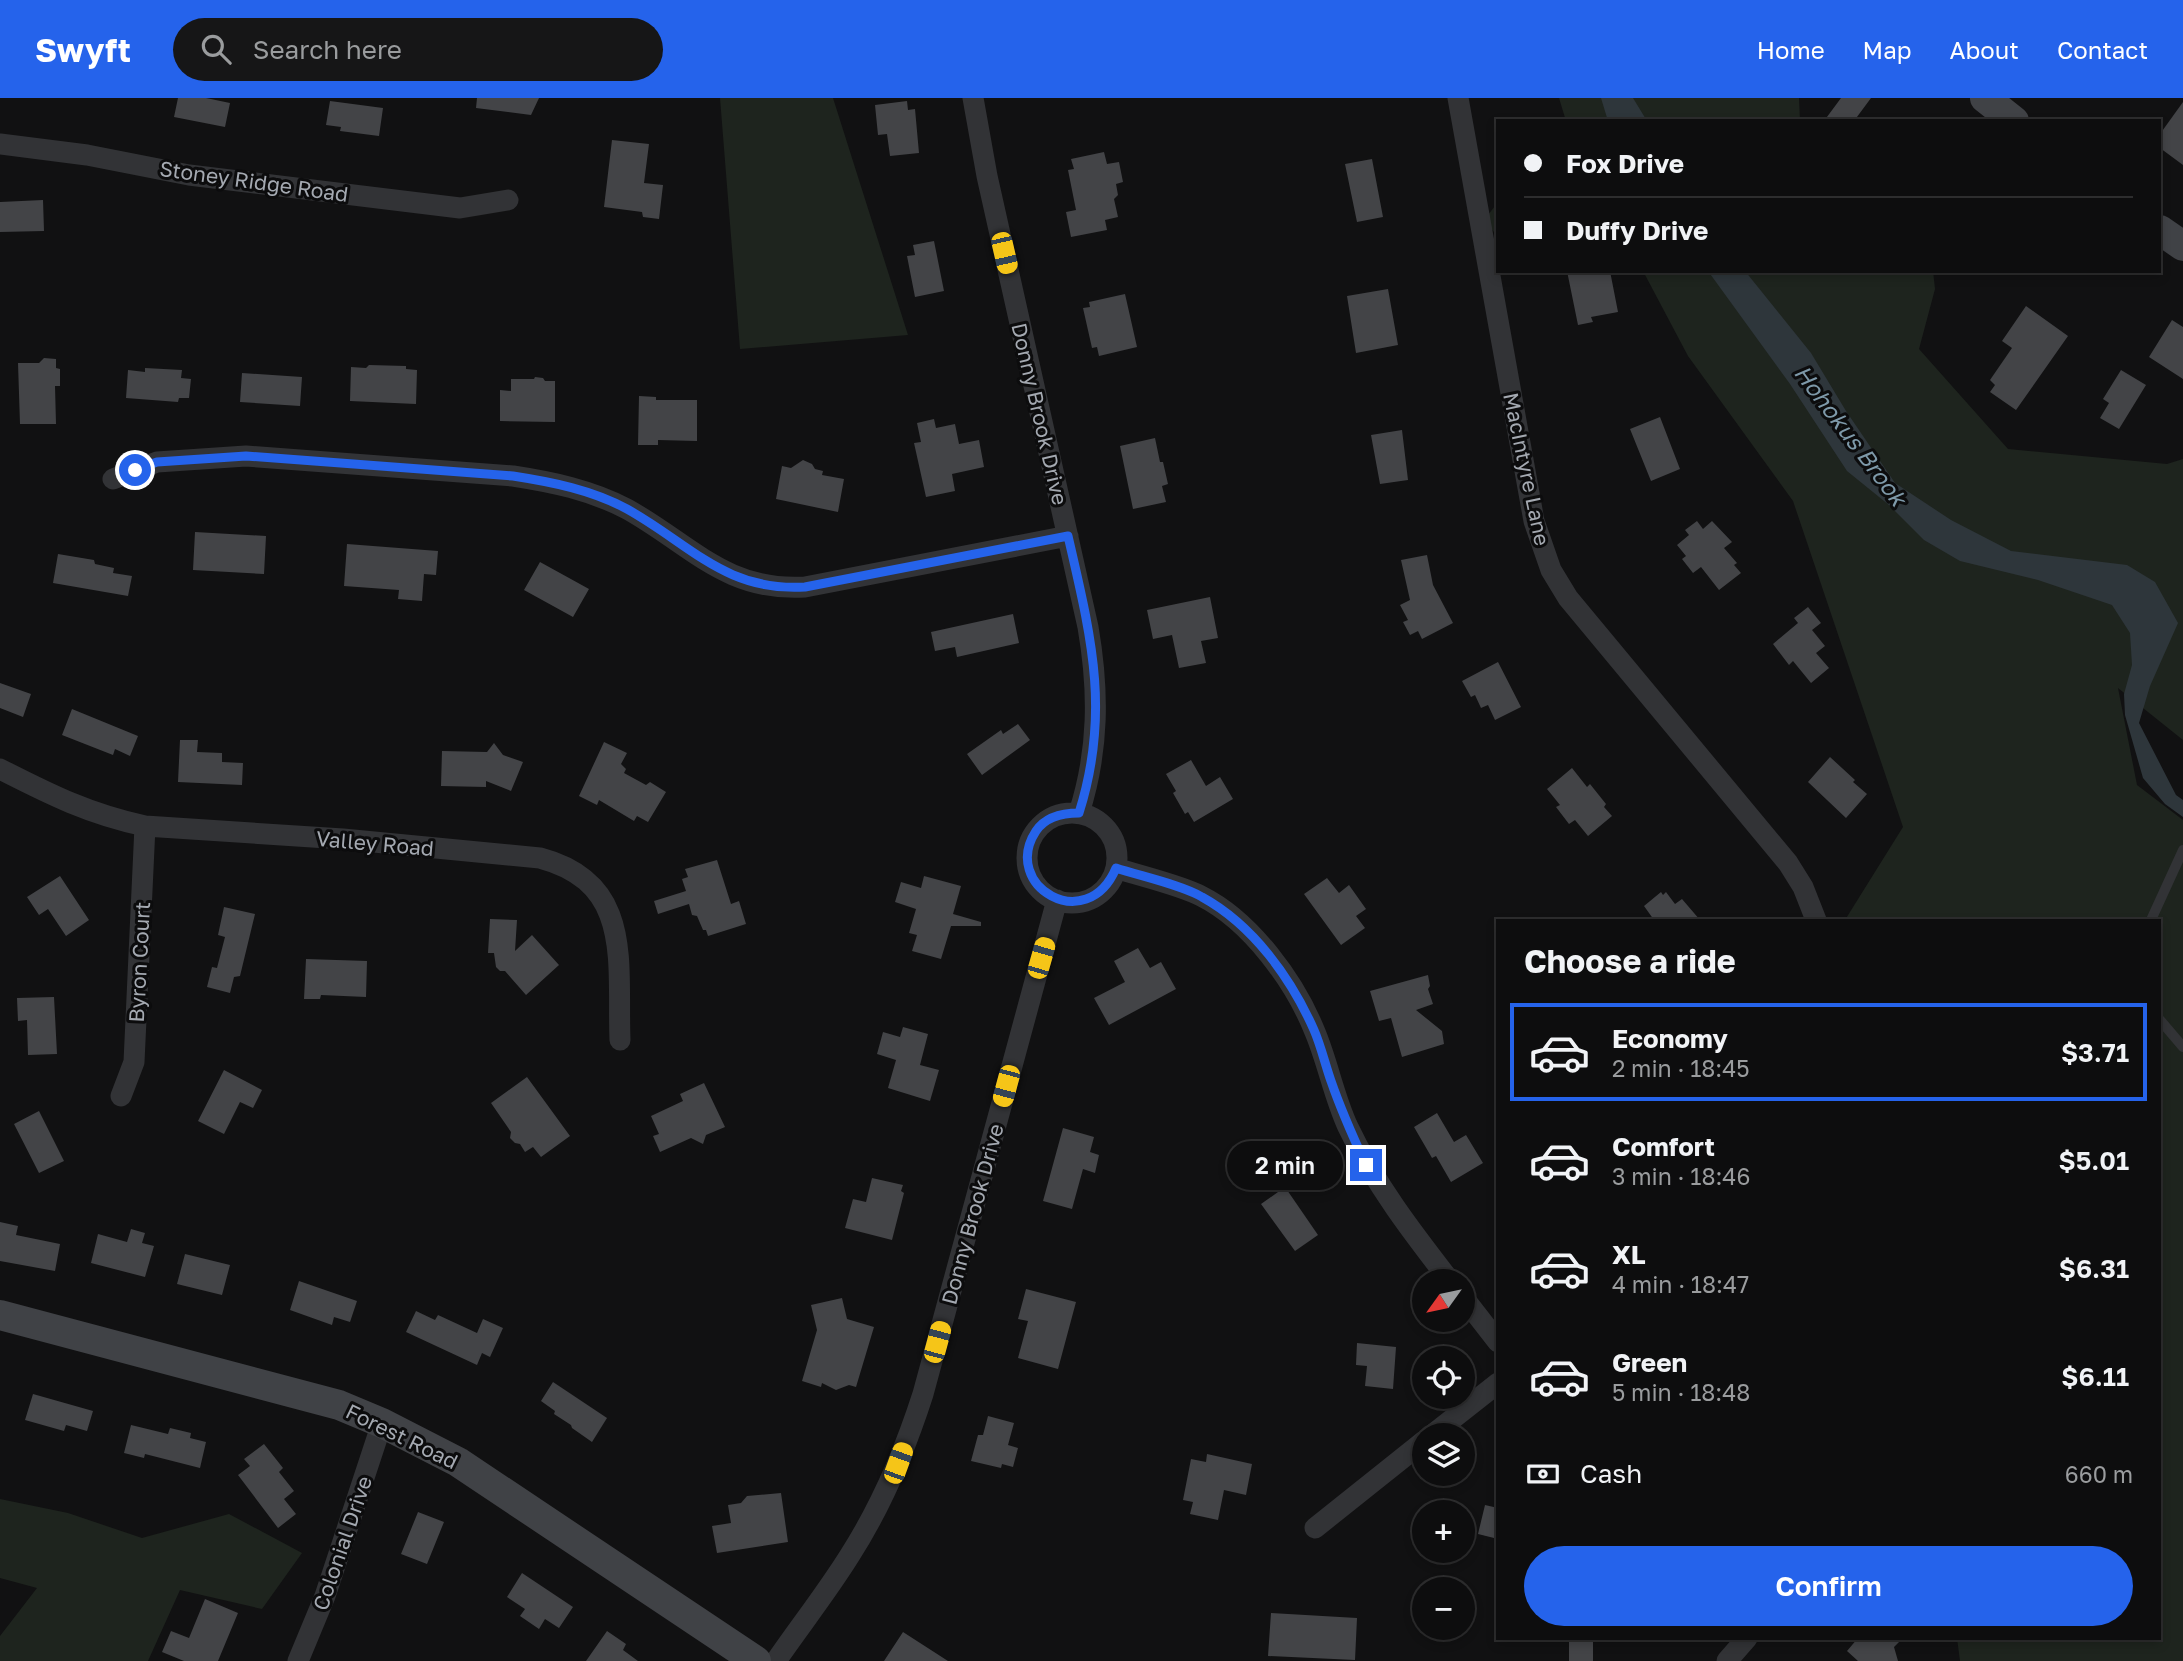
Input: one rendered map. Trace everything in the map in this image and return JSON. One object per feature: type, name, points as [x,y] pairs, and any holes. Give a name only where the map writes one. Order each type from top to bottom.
[{"type":"main road","points":[[1985,98],[2011,119]]},
{"type":"main road","points":[[2161,231],[2183,246]]},
{"type":"main road","name":"Forest Road","points":[[0,1315],[339,1405],[382,1423],[458,1462],[757,1661]]},
{"type":"street","name":"Donny Brook Drive","points":[[973,98],[987,176],[1093,653],[1097,711],[1090,780],[1079,813]]},
{"type":"street","name":"MacIntyre Lane","points":[[1458,98],[1534,521],[1551,570],[1567,598],[1788,863],[1803,887],[1816,919]]},
{"type":"street","name":"Stoney Ridge Road","points":[[0,144],[87,155],[189,175],[460,208],[508,200]]},
{"type":"street","points":[[113,479],[157,462],[246,456],[513,476],[551,482],[624,508],[657,527],[700,559],[732,576],[760,586],[782,589],[805,587],[1068,536]]},
{"type":"street","name":"Valley Road","points":[[0,769],[74,806],[145,826],[343,839],[540,858],[561,864],[594,886],[606,903],[613,920],[617,941],[620,1040]]},
{"type":"street","points":[[1065,813],[1079,813],[1094,818],[1105,827],[1113,839],[1117,854],[1116,868],[1110,882],[1093,897],[1072,903],[1057,900],[1044,893],[1034,882],[1029,868],[1029,846],[1039,827],[1051,818],[1065,813]]},
{"type":"street","name":"Byron Court","points":[[121,1096],[134,1062],[145,826]]},
{"type":"street","points":[[1116,868],[1201,896],[1226,913],[1276,963],[1298,996],[1315,1032],[1346,1124],[1366,1165],[1390,1203],[1441,1269]]},
{"type":"street","name":"Donny Brook Drive","points":[[776,1661],[850,1556],[876,1511],[898,1463],[923,1394],[1057,900]]},
{"type":"street","points":[[1475,1312],[1496,1339]]},
{"type":"street","points":[[1447,1423],[1496,1385]]},
{"type":"street","name":"Colonial Drive","points":[[299,1661],[326,1596],[382,1423]]},
{"type":"street","points":[[1315,1528],[1412,1451]]},
{"type":"lane","points":[[2151,919],[2183,850]]},
{"type":"lane","points":[[2161,1021],[2183,1047]]},
{"type":"shaded area","points":[[720,98],[833,98],[908,335],[740,349]]},
{"type":"shaded area","points":[[1559,98],[1799,98],[1800,119],[1565,119]]},
{"type":"shaded area","points":[[1496,205],[1496,235],[1485,219]]},
{"type":"shaded area","points":[[1644,273],[1933,273],[1935,289],[1919,349],[2008,449],[2167,464],[2183,459],[2183,740],[2118,688],[2137,785],[2183,820],[2183,1661],[1960,1661],[1957,1640],[2161,1640],[2161,919],[1846,919],[1903,827],[1793,501],[1688,356]]},
{"type":"shaded area","points":[[0,1499],[68,1513],[142,1538],[229,1514],[302,1553],[262,1609],[180,1590],[148,1661],[0,1661],[0,1636],[37,1588],[0,1578]]},
{"type":"water","points":[[1601,98],[1633,98],[1646,119],[1607,119]]},
{"type":"water","name":"Hohokus Brook","points":[[1709,273],[1747,273],[1811,353],[1895,483],[1951,520],[2011,551],[2127,565],[2155,582],[2178,623],[2150,686],[2139,723],[2176,795],[2183,800],[2183,817],[2165,804],[2143,778],[2125,715],[2124,694],[2132,665],[2130,633],[2112,605],[2038,580],[1960,561],[1924,540],[1889,505],[1847,471],[1790,384]]},
{"type":"building","points":[[178,98],[206,98],[230,103],[225,127],[174,117]]},
{"type":"building","points":[[477,98],[539,98],[531,115],[476,108]]},
{"type":"building","points":[[1841,98],[1871,98],[1855,119],[1825,119]]},
{"type":"building","points":[[330,101],[383,108],[379,136],[340,131],[341,127],[326,125]]},
{"type":"building","points":[[907,101],[908,110],[915,109],[919,153],[890,156],[887,134],[878,135],[875,105]]},
{"type":"building","points":[[2183,102],[2183,165],[2161,149],[2161,133]]},
{"type":"building","points":[[612,140],[649,144],[644,183],[663,185],[659,219],[643,217],[642,212],[604,207]]},
{"type":"building","points":[[1104,152],[1107,164],[1119,162],[1123,182],[1116,184],[1118,195],[1114,199],[1118,217],[1105,220],[1107,230],[1071,237],[1066,212],[1076,210],[1068,170],[1074,169],[1071,159]]},
{"type":"building","points":[[1372,159],[1383,217],[1357,222],[1345,164]]},
{"type":"building","points":[[43,200],[44,231],[0,232],[0,202]]},
{"type":"building","points":[[934,241],[944,291],[915,297],[907,256],[915,255],[913,245]]},
{"type":"building","points":[[1567,273],[1610,273],[1618,312],[1591,317],[1593,322],[1578,325]]},
{"type":"building","points":[[1388,289],[1398,345],[1356,353],[1347,296]]},
{"type":"building","points":[[1125,294],[1137,347],[1099,356],[1097,347],[1092,348],[1083,308],[1090,307],[1089,302]]},
{"type":"building","points":[[2026,306],[2068,336],[2016,410],[1990,392],[1995,385],[1990,380],[2012,348],[2002,341]]},
{"type":"building","points":[[2172,320],[2183,327],[2183,379],[2149,357]]},
{"type":"building","points":[[44,358],[56,359],[56,368],[60,369],[60,386],[55,386],[56,424],[20,424],[18,363],[39,363]]},
{"type":"building","points":[[369,365],[406,366],[406,369],[417,370],[416,404],[350,401],[351,367],[366,368]]},
{"type":"building","points":[[145,368],[182,370],[181,378],[191,379],[189,398],[179,398],[178,402],[126,398],[128,370],[145,372]]},
{"type":"building","points":[[2121,370],[2146,385],[2119,429],[2100,418],[2109,403],[2103,399]]},
{"type":"building","points":[[242,373],[302,377],[300,406],[240,402]]},
{"type":"building","points":[[535,377],[555,381],[555,422],[500,421],[500,390],[511,391],[511,379]]},
{"type":"building","points":[[639,396],[656,397],[656,400],[697,400],[697,441],[658,440],[658,445],[638,445]]},
{"type":"building","points":[[1660,417],[1680,469],[1651,481],[1630,429]]},
{"type":"building","points":[[934,419],[936,428],[955,424],[959,444],[979,440],[984,467],[952,474],[955,491],[926,497],[914,443],[921,442],[917,423]]},
{"type":"building","points":[[1402,430],[1408,480],[1380,484],[1371,435]]},
{"type":"building","points":[[1155,438],[1168,484],[1162,486],[1166,502],[1133,509],[1120,446]]},
{"type":"building","points":[[803,460],[812,464],[815,469],[823,471],[822,475],[844,479],[838,512],[776,499],[782,466],[791,468]]},
{"type":"building","points":[[1697,521],[1703,529],[1712,521],[1732,542],[1724,548],[1737,563],[1734,565],[1741,573],[1719,590],[1701,567],[1693,573],[1682,559],[1686,556],[1677,545],[1689,535],[1685,530]]},
{"type":"building","points":[[195,532],[266,536],[264,574],[193,570]]},
{"type":"building","points":[[347,544],[438,551],[436,575],[424,574],[422,601],[398,599],[399,590],[344,586]]},
{"type":"building","points":[[58,554],[94,560],[95,564],[114,568],[113,573],[132,576],[128,596],[53,583]]},
{"type":"building","points":[[1427,555],[1433,585],[1453,623],[1422,639],[1418,631],[1410,635],[1403,622],[1408,620],[1400,605],[1410,600],[1401,560]]},
{"type":"building","points":[[540,562],[589,589],[573,617],[524,590]]},
{"type":"building","points":[[1210,597],[1218,638],[1201,641],[1206,663],[1179,668],[1172,635],[1153,639],[1147,610]]},
{"type":"building","points":[[1808,607],[1821,623],[1812,630],[1825,646],[1816,653],[1829,668],[1811,683],[1793,661],[1789,665],[1773,644],[1798,623],[1794,618]]},
{"type":"building","points":[[1013,614],[1019,643],[957,657],[955,647],[935,651],[931,632]]},
{"type":"building","points":[[1498,662],[1521,707],[1495,720],[1488,705],[1481,708],[1475,695],[1471,697],[1462,681]]},
{"type":"building","points":[[0,683],[31,694],[23,717],[0,708]]},
{"type":"building","points":[[72,709],[138,736],[130,756],[115,749],[113,755],[62,735]]},
{"type":"building","points":[[1018,724],[1030,740],[982,775],[967,754],[1001,730],[1003,734]]},
{"type":"building","points":[[180,740],[198,740],[197,752],[222,753],[222,762],[243,763],[242,785],[178,782]]},
{"type":"building","points":[[604,742],[627,753],[621,764],[626,769],[624,773],[646,785],[650,782],[666,792],[648,822],[637,816],[634,821],[599,800],[597,805],[579,796]]},
{"type":"building","points":[[494,743],[503,755],[523,762],[511,791],[486,781],[486,787],[441,786],[442,751],[487,752]]},
{"type":"building","points":[[1830,757],[1867,794],[1846,818],[1808,782]]},
{"type":"building","points":[[1191,760],[1206,786],[1220,777],[1233,799],[1194,822],[1188,812],[1185,814],[1166,774]]},
{"type":"building","points":[[1572,768],[1587,787],[1590,784],[1612,816],[1588,836],[1575,820],[1569,824],[1556,807],[1560,805],[1547,789]]},
{"type":"building","points":[[717,860],[731,904],[739,901],[746,924],[708,936],[697,916],[692,915],[689,904],[658,914],[654,901],[686,891],[682,879],[688,877],[685,869]]},
{"type":"building","points":[[60,876],[89,920],[66,936],[48,909],[39,915],[27,897]]},
{"type":"building","points":[[924,876],[961,886],[953,914],[981,922],[981,926],[951,926],[941,959],[912,951],[917,935],[909,933],[916,909],[895,902],[901,882],[921,888]]},
{"type":"building","points":[[1327,878],[1339,893],[1349,885],[1366,909],[1356,916],[1365,928],[1341,945],[1304,894]]},
{"type":"building","points":[[1661,892],[1663,895],[1666,892],[1675,904],[1682,899],[1699,919],[1653,919],[1644,906]]},
{"type":"building","points":[[224,907],[255,914],[240,976],[234,977],[230,993],[207,987],[212,967],[217,968],[225,937],[218,935]]},
{"type":"building","points":[[490,919],[517,920],[515,951],[532,935],[559,965],[526,995],[505,971],[496,967],[494,953],[488,953]]},
{"type":"building","points":[[1138,948],[1150,968],[1161,962],[1176,989],[1109,1025],[1094,998],[1125,982],[1114,961]]},
{"type":"building","points":[[306,959],[367,961],[366,997],[321,995],[320,999],[304,999]]},
{"type":"building","points":[[1428,975],[1428,989],[1433,1004],[1416,1010],[1442,1031],[1444,1044],[1402,1057],[1391,1018],[1379,1021],[1370,991]]},
{"type":"building","points":[[54,997],[57,1054],[28,1055],[27,1020],[18,1021],[17,998]]},
{"type":"building","points":[[903,1027],[928,1034],[920,1065],[939,1070],[930,1101],[888,1088],[896,1060],[877,1054],[883,1032],[900,1037]]},
{"type":"building","points":[[224,1070],[262,1090],[253,1108],[240,1102],[224,1134],[198,1121]]},
{"type":"building","points":[[527,1077],[570,1136],[541,1157],[533,1147],[525,1152],[520,1144],[510,1138],[511,1132],[491,1103]]},
{"type":"building","points":[[704,1083],[725,1127],[706,1135],[703,1144],[691,1138],[660,1152],[653,1136],[659,1134],[651,1116],[683,1101],[680,1094]]},
{"type":"building","points":[[39,1111],[64,1161],[39,1173],[14,1124]]},
{"type":"building","points":[[1437,1113],[1454,1142],[1466,1135],[1483,1163],[1451,1182],[1436,1156],[1432,1158],[1414,1127]]},
{"type":"building","points":[[1063,1128],[1094,1137],[1090,1152],[1099,1155],[1095,1173],[1083,1169],[1072,1209],[1043,1201]]},
{"type":"building","points":[[872,1178],[903,1185],[901,1191],[904,1193],[892,1240],[845,1228],[853,1199],[866,1202]]},
{"type":"building","points":[[1285,1187],[1318,1235],[1295,1251],[1261,1204]]},
{"type":"building","points":[[0,1222],[18,1226],[16,1235],[60,1244],[55,1271],[0,1261]]},
{"type":"building","points":[[131,1229],[145,1233],[142,1243],[154,1246],[145,1277],[91,1263],[98,1234],[127,1242]]},
{"type":"building","points":[[185,1254],[230,1265],[222,1295],[177,1284]]},
{"type":"building","points":[[299,1281],[357,1301],[350,1322],[334,1317],[332,1325],[290,1310]]},
{"type":"building","points":[[1026,1289],[1076,1302],[1058,1369],[1018,1358],[1028,1321],[1018,1319]]},
{"type":"building","points":[[842,1298],[847,1319],[874,1327],[856,1387],[849,1385],[836,1390],[822,1383],[821,1387],[802,1381],[817,1330],[811,1305]]},
{"type":"building","points":[[416,1311],[435,1320],[438,1315],[477,1333],[483,1319],[503,1328],[490,1357],[482,1353],[477,1365],[406,1332]]},
{"type":"building","points":[[1357,1343],[1396,1347],[1393,1389],[1365,1386],[1367,1366],[1356,1365]]},
{"type":"building","points":[[553,1382],[607,1418],[592,1442],[541,1401]]},
{"type":"building","points":[[33,1394],[93,1411],[87,1431],[66,1425],[64,1431],[25,1420]]},
{"type":"building","points":[[988,1416],[1014,1423],[1008,1445],[1018,1448],[1013,1467],[1002,1464],[1001,1468],[971,1461],[978,1435],[983,1435]]},
{"type":"building","points":[[131,1425],[168,1434],[170,1428],[191,1433],[190,1438],[206,1442],[200,1468],[145,1454],[144,1458],[124,1453]]},
{"type":"building","points":[[264,1444],[283,1468],[279,1472],[294,1491],[284,1499],[296,1514],[278,1528],[238,1475],[250,1466],[244,1459]]},
{"type":"building","points":[[1207,1454],[1252,1464],[1246,1495],[1224,1490],[1218,1520],[1190,1514],[1193,1502],[1183,1500],[1191,1459],[1206,1462]]},
{"type":"building","points":[[781,1493],[788,1542],[717,1553],[712,1526],[731,1523],[728,1505],[741,1503],[747,1496]]},
{"type":"building","points":[[1485,1505],[1496,1508],[1496,1538],[1478,1534]]},
{"type":"building","points":[[418,1512],[444,1522],[427,1564],[401,1554]]},
{"type":"building","points":[[522,1573],[573,1607],[559,1628],[545,1619],[539,1629],[520,1616],[525,1609],[507,1597]]},
{"type":"building","points":[[205,1599],[238,1613],[218,1661],[184,1661],[162,1652],[171,1631],[189,1638]]},
{"type":"building","points":[[1271,1613],[1357,1618],[1355,1660],[1268,1656]]},
{"type":"building","points":[[607,1631],[626,1644],[623,1650],[638,1661],[586,1661]]},
{"type":"building","points":[[903,1632],[948,1661],[884,1661]]},
{"type":"building","points":[[1569,1640],[1593,1640],[1593,1661],[1569,1661]]},
{"type":"building","points":[[1856,1640],[1901,1640],[1894,1647],[1898,1661],[1858,1661],[1847,1651]]},
{"type":"route","points":[[135,470],[157,462],[246,456],[513,476],[551,482],[624,508],[657,527],[700,559],[732,576],[760,586],[782,589],[805,587],[1068,536],[1095,667],[1095,743],[1090,780],[1079,813],[1065,813],[1051,818],[1039,827],[1031,839],[1027,853],[1034,882],[1044,893],[1057,900],[1072,903],[1100,893],[1110,882],[1116,868],[1201,896],[1226,913],[1276,963],[1298,996],[1315,1032],[1346,1124],[1366,1165]]}]
